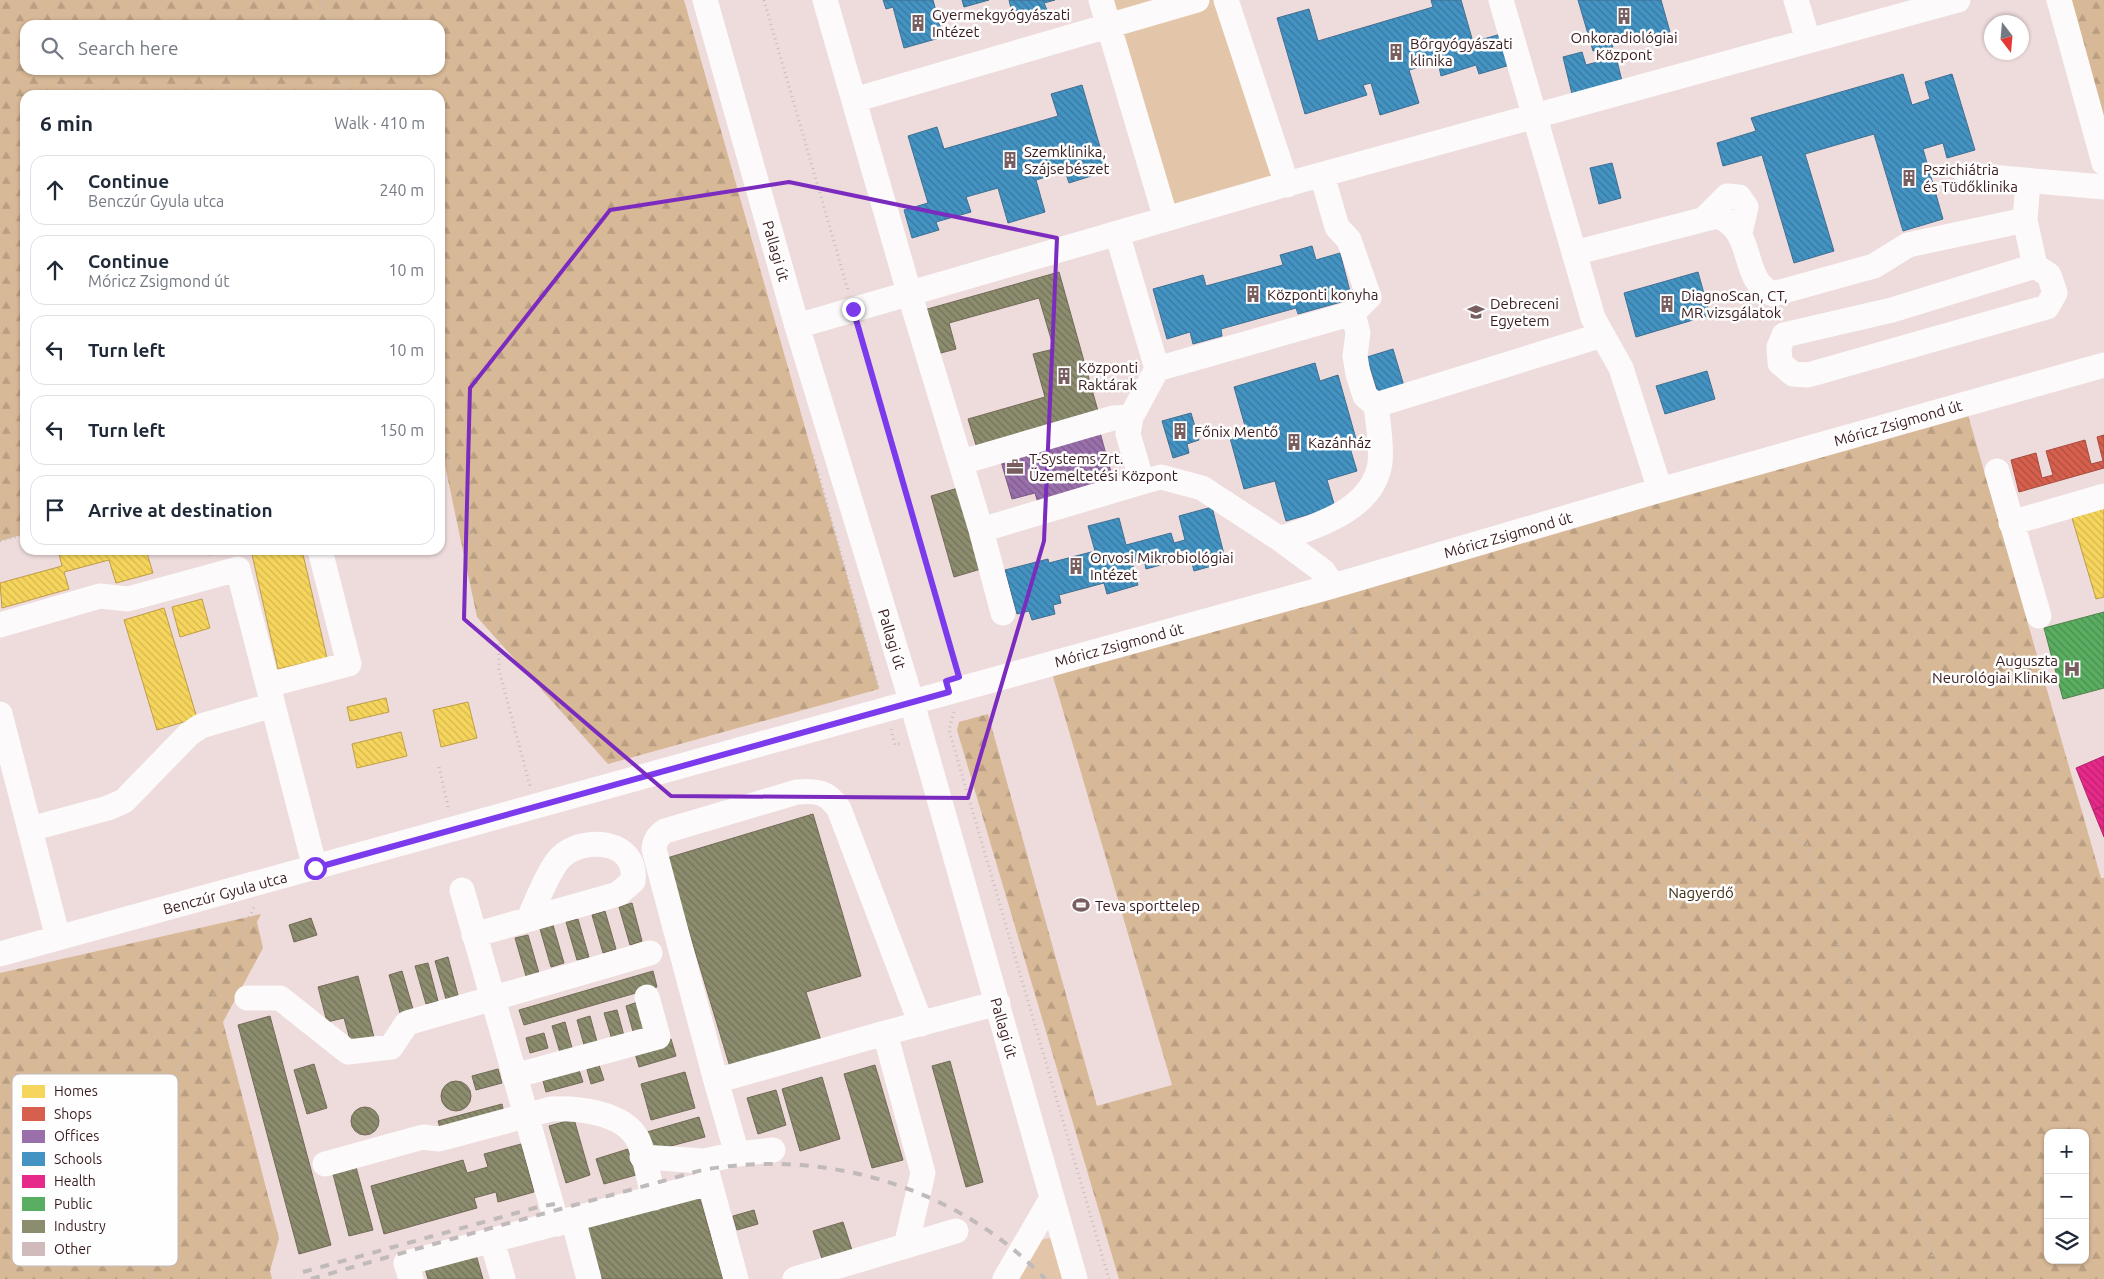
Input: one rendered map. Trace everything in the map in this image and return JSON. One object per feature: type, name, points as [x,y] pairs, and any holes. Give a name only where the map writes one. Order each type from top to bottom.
[{"type":"street","name":"Pallagi út","points":[[705,0],[797,326],[912,703],[1075,1279]]},
{"type":"street","points":[[825,0],[909,292],[962,462],[1003,612]]},
{"type":"street","points":[[1101,0],[1166,219]]},
{"type":"street","points":[[854,100],[1197,0]]},
{"type":"street","points":[[1226,0],[1287,185]]},
{"type":"street","points":[[1501,0],[1533,118],[1593,318],[1621,368],[1660,490]]},
{"type":"street","points":[[1796,0],[1808,40]]},
{"type":"street","points":[[797,326],[909,292],[1322,175],[1958,0]]},
{"type":"street","points":[[2059,0],[2104,164]]},
{"type":"street","points":[[1142,482],[1128,434],[1131,416],[1157,369],[1353,313],[1369,296],[1349,240],[1337,227],[1322,175]]},
{"type":"street","points":[[1967,175],[2104,188]]},
{"type":"street","points":[[2028,181],[2025,220],[2035,266],[2048,275],[2055,293],[2047,307],[1808,375],[1793,374],[1780,363],[1779,347],[1784,335],[1892,310],[2035,266]]},
{"type":"street","points":[[1574,253],[1706,217],[1717,216],[1726,219],[1740,233],[1756,281],[1762,290],[1773,294],[1874,266],[1908,245],[2025,220]]},
{"type":"street","points":[[1117,233],[1157,369]]},
{"type":"street","points":[[1280,539],[1314,526],[1354,506],[1371,489],[1380,464],[1376,405],[1365,396],[1358,374],[1355,356],[1358,333],[1353,313]]},
{"type":"street","points":[[1376,405],[1602,335]]},
{"type":"street","name":"Móricz Zsigmond út","points":[[912,703],[949,692],[1338,595],[1660,490],[2104,365]]},
{"type":"street","points":[[962,462],[1113,418],[1131,416]]},
{"type":"street","points":[[1997,471],[2039,616]]},
{"type":"street","points":[[981,530],[1161,477],[1202,488],[1280,539],[1323,571],[1338,595]]},
{"type":"street","points":[[2011,522],[2104,496]]},
{"type":"street","points":[[30,829],[108,808],[124,801],[195,730],[270,695],[349,664],[321,555]]},
{"type":"street","points":[[0,625],[100,596],[128,599],[238,569],[315,868]]},
{"type":"street","name":"Benczúr Gyula utca","points":[[0,954],[912,703]]},
{"type":"street","points":[[0,714],[9,786],[30,829],[58,938]]},
{"type":"street","points":[[737,1154],[693,999],[654,849],[659,835],[665,831],[797,792],[812,790],[833,799],[840,808],[921,1024]]},
{"type":"street","points":[[462,890],[526,1115],[565,1222],[589,1279]]},
{"type":"street","points":[[474,935],[529,918]]},
{"type":"street","points":[[247,998],[280,998],[348,1052],[391,1047],[407,1023],[650,953]]},
{"type":"street","points":[[514,1076],[658,1037],[647,997]]},
{"type":"street","points":[[716,1081],[998,1003]]},
{"type":"street","points":[[885,1033],[923,1173],[906,1246]]},
{"type":"street","points":[[325,1164],[423,1138],[438,1139],[551,1109],[594,1111],[628,1129],[636,1138],[654,1198]]},
{"type":"street","points":[[411,1279],[406,1263],[654,1198],[707,1172],[737,1154],[773,1150]]},
{"type":"street","points":[[642,1157],[707,1172]]},
{"type":"street","points":[[707,1172],[736,1279]]},
{"type":"street","points":[[1005,1279],[1052,1198]]},
{"type":"street","points":[[795,1279],[848,1272],[906,1246],[956,1231]]},
{"type":"street","points":[[492,1241],[503,1279]]},
{"type":"path","points":[[322,0],[328,20]]},
{"type":"path","points":[[764,0],[959,677],[946,681],[954,711],[949,730],[1109,1279]]},
{"type":"path","points":[[342,75],[346,90]]},
{"type":"path","points":[[445,448],[499,614],[499,670],[536,807]]},
{"type":"path","points":[[0,541],[20,535]]},
{"type":"path","points":[[1338,595],[1356,643],[1394,689],[1401,694],[1425,814],[1453,878],[1480,894],[1515,888],[1548,836],[1608,767],[1635,745],[1654,735],[1684,786],[1725,809],[1808,845],[1939,1279]]},
{"type":"path","points":[[439,767],[453,830]]},
{"type":"path","points":[[176,1074],[249,917]]},
{"type":"path","points":[[1426,1195],[1440,1255],[1426,1279]]},
{"type":"path","points":[[149,1266],[153,1279]]},
{"type":"highlighted area","points":[[789,182],[1057,238],[1044,541],[968,798],[671,796],[464,619],[470,388],[610,210]]},
{"type":"shaded area","points":[[1113,0],[1226,0],[1280,186],[1176,216]]},
{"type":"shaded area","points":[[1049,1238],[1055,1242],[1065,1279],[1018,1279],[1041,1240]]},
{"type":"green space","points":[[0,0],[684,0],[879,689],[608,764],[477,617],[445,466],[445,90],[20,90],[20,535],[0,541]]},
{"type":"green space","points":[[2067,0],[2104,0],[2104,134]]},
{"type":"green space","name":"Nagyerdő","points":[[1968,415],[2101,878],[2104,878],[2104,1279],[1119,1279],[957,730],[959,722],[988,714],[1097,1106],[1172,1085],[1052,673]]},
{"type":"green space","points":[[261,914],[257,922],[263,948],[223,1022],[279,1238],[270,1271],[272,1279],[0,1279],[0,973]]},
{"type":"building: Homes","points":[[2104,508],[2104,597],[2096,599],[2072,518]]},
{"type":"building: Homes","points":[[59,555],[148,555],[153,573],[116,583],[109,560],[64,572],[69,589],[2,608],[0,583],[62,566]]},
{"type":"building: Homes","points":[[252,555],[303,555],[327,658],[278,669]]},
{"type":"building: Homes","points":[[202,599],[210,628],[180,637],[172,607]]},
{"type":"building: Homes","points":[[164,608],[197,718],[157,730],[124,620]]},
{"type":"building: Homes","points":[[386,698],[389,712],[350,721],[347,707]]},
{"type":"building: Homes","points":[[468,702],[477,738],[441,747],[433,710]]},
{"type":"building: Homes","points":[[401,732],[407,756],[357,768],[352,744]]},
{"type":"building: Shops","points":[[2104,435],[2104,468],[2019,492],[2011,460],[2036,453],[2042,478],[2053,475],[2046,451],[2085,440],[2091,464],[2103,461],[2097,437]]},
{"type":"building: Offices","points":[[1099,429],[1111,472],[1103,475],[1106,487],[1039,506],[1035,493],[1012,499],[1000,458]]},
{"type":"building: Schools","name":"Gyermekgyógyászati Intézet","points":[[883,0],[933,0],[943,37],[904,48],[893,7],[886,9]]},
{"type":"building: Schools","name":"Gyermekgyógyászati Intézet","points":[[962,0],[989,0],[964,7]]},
{"type":"building: Schools","name":"Gyermekgyógyászati Intézet","points":[[1009,0],[1055,0],[1044,3],[1047,10],[1026,16],[1024,9],[1012,12]]},
{"type":"building: Schools","name":"Bőrgyógyászati klinika","points":[[1431,0],[1461,0],[1473,42],[1501,34],[1510,65],[1479,74],[1476,65],[1441,76],[1438,62],[1409,70],[1419,103],[1380,115],[1371,83],[1363,85],[1367,95],[1305,114],[1277,18],[1309,9],[1318,41],[1433,7]]},
{"type":"building: Schools","name":"Onkoradiológiai Központ","points":[[1578,0],[1661,0],[1670,32],[1627,43],[1625,38],[1611,42],[1613,47],[1593,51]]},
{"type":"building: Schools","points":[[1582,52],[1586,65],[1616,57],[1622,81],[1572,94],[1563,57]]},
{"type":"building: Schools","name":"Pszichiátria és Tüdőklinika","points":[[1903,74],[1912,105],[1930,99],[1925,82],[1952,74],[1975,150],[1947,158],[1943,143],[1923,149],[1943,219],[1903,231],[1874,134],[1805,154],[1834,251],[1794,263],[1762,155],[1723,166],[1717,143],[1756,131],[1751,118]]},
{"type":"building: Schools","name":"Szemklinika, Szájsebészet","points":[[1082,85],[1107,171],[1069,183],[1065,171],[1036,180],[1045,212],[1008,223],[998,188],[966,197],[971,212],[936,222],[939,230],[912,238],[904,210],[928,203],[908,136],[937,127],[944,149],[1058,116],[1051,94]]},
{"type":"building: Schools","points":[[1612,163],[1621,198],[1599,204],[1590,168]]},
{"type":"building: Schools","name":"Központi konyha","points":[[1312,246],[1316,260],[1340,253],[1352,299],[1298,314],[1296,308],[1221,329],[1222,336],[1193,344],[1190,332],[1167,339],[1153,289],[1203,275],[1206,286],[1283,265],[1280,255]]},
{"type":"building: Schools","name":"DiagnoScan, CT, MR vizsgálatok","points":[[1698,272],[1710,315],[1636,337],[1624,293]]},
{"type":"building: Schools","points":[[1393,349],[1404,386],[1378,393],[1367,357]]},
{"type":"building: Schools","name":"Kazánház","points":[[1315,363],[1320,381],[1338,375],[1358,446],[1350,448],[1357,471],[1327,480],[1335,507],[1286,521],[1275,481],[1244,489],[1230,438],[1247,433],[1234,387]]},
{"type":"building: Schools","points":[[1707,371],[1715,399],[1665,414],[1656,386]]},
{"type":"building: Schools","name":"Főnix Mentő","points":[[1191,413],[1199,440],[1187,444],[1189,453],[1173,458],[1162,421]]},
{"type":"building: Schools","name":"Orvosi Mikrobiológiai Intézet","points":[[1212,507],[1226,562],[1194,571],[1188,549],[1176,552],[1179,560],[1146,569],[1144,559],[1132,562],[1138,585],[1107,594],[1104,583],[1059,595],[1061,603],[1053,605],[1055,614],[1032,620],[1029,611],[1017,614],[1005,570],[1048,559],[1049,563],[1095,551],[1088,526],[1119,518],[1126,545],[1171,533],[1174,543],[1185,540],[1179,516]]},
{"type":"building: Health","points":[[2104,756],[2104,806],[2093,810],[2076,768]]},
{"type":"building: Health","points":[[2104,806],[2104,837],[2093,810]]},
{"type":"building: Public","points":[[2104,612],[2104,688],[2063,699],[2044,628]]},
{"type":"building: Industry","name":"Központi Raktárak","points":[[1059,272],[1098,411],[976,445],[968,419],[1045,397],[1033,354],[1054,349],[1039,298],[949,323],[956,349],[937,354],[924,310]]},
{"type":"building: Industry","points":[[958,488],[981,569],[954,577],[931,496]]},
{"type":"building: Industry","points":[[813,814],[861,976],[806,992],[823,1047],[730,1067],[667,858]]},
{"type":"building: Industry","points":[[632,903],[642,941],[630,945],[619,907]]},
{"type":"building: Industry","points":[[605,911],[616,949],[603,953],[592,915]]},
{"type":"building: Industry","points":[[311,918],[317,935],[294,942],[289,925]]},
{"type":"building: Industry","points":[[578,919],[589,957],[577,960],[566,922]]},
{"type":"building: Industry","points":[[553,925],[564,963],[551,967],[540,929]]},
{"type":"building: Industry","points":[[528,935],[539,973],[526,976],[515,938]]},
{"type":"building: Industry","points":[[448,957],[458,995],[446,999],[435,961]]},
{"type":"building: Industry","points":[[428,963],[438,1001],[426,1004],[415,966]]},
{"type":"building: Industry","points":[[402,971],[413,1009],[400,1013],[389,975]]},
{"type":"building: Industry","points":[[653,971],[657,987],[524,1025],[519,1010]]},
{"type":"building: Industry","points":[[358,976],[375,1041],[352,1047],[344,1018],[327,1022],[318,987]]},
{"type":"building: Industry","points":[[638,1002],[648,1035],[635,1039],[626,1006]]},
{"type":"building: Industry","points":[[617,1010],[626,1043],[614,1046],[604,1013]]},
{"type":"building: Industry","points":[[270,1016],[331,1245],[299,1254],[238,1025]]},
{"type":"building: Industry","points":[[590,1016],[599,1049],[586,1052],[577,1020]]},
{"type":"building: Industry","points":[[565,1022],[574,1055],[562,1059],[552,1026]]},
{"type":"building: Industry","points":[[544,1033],[548,1048],[530,1053],[526,1038]]},
{"type":"building: Industry","points":[[671,1039],[676,1056],[639,1067],[634,1050]]},
{"type":"building: Industry","points":[[950,1061],[983,1182],[966,1187],[932,1066]]},
{"type":"building: Industry","points":[[598,1062],[604,1080],[591,1084],[586,1066]]},
{"type":"building: Industry","points":[[314,1064],[327,1108],[307,1114],[294,1070]]},
{"type":"building: Industry","points":[[875,1065],[903,1160],[872,1168],[844,1074]]},
{"type":"building: Industry","points":[[498,1069],[502,1083],[476,1090],[472,1076]]},
{"type":"building: Industry","points":[[579,1070],[583,1082],[546,1092],[543,1081]]},
{"type":"building: Industry","points":[[685,1072],[695,1108],[651,1120],[641,1084]]},
{"type":"building: Industry","points":[[822,1077],[840,1139],[800,1151],[782,1089]]},
{"type":"building: Industry","points":[[456,1081],[467,1085],[471,1096],[467,1107],[456,1111],[445,1107],[441,1096],[445,1085]]},
{"type":"building: Industry","points":[[776,1090],[786,1125],[758,1134],[747,1098]]},
{"type":"building: Industry","points":[[502,1104],[505,1118],[442,1135],[438,1121]]},
{"type":"building: Industry","points":[[365,1107],[375,1111],[379,1121],[375,1131],[365,1135],[355,1131],[351,1121],[355,1111]]},
{"type":"building: Industry","points":[[699,1117],[705,1137],[652,1151],[647,1132]]},
{"type":"building: Industry","points":[[574,1119],[590,1175],[566,1183],[549,1126]]},
{"type":"building: Industry","points":[[521,1144],[534,1192],[498,1202],[496,1192],[474,1198],[477,1208],[384,1234],[371,1186],[463,1160],[467,1173],[488,1167],[484,1154]]},
{"type":"building: Industry","points":[[628,1149],[636,1175],[604,1184],[596,1159]]},
{"type":"building: Industry","points":[[356,1167],[373,1230],[349,1236],[333,1174]]},
{"type":"building: Industry","points":[[699,1195],[723,1279],[602,1279],[587,1226]]},
{"type":"building: Industry","points":[[754,1210],[758,1224],[737,1230],[733,1216]]},
{"type":"building: Industry","points":[[843,1222],[852,1250],[822,1259],[813,1231]]},
{"type":"building: Industry","points":[[474,1248],[483,1279],[428,1279],[423,1262]]},
{"type":"railway","points":[[311,1279],[696,1172],[754,1164],[800,1165],[846,1171],[890,1183],[933,1199],[974,1221],[1011,1248],[1045,1279]]},
{"type":"railway","points":[[303,1272],[538,1207],[560,1203]]},
{"type":"place","name":"Onkoradiológiai Központ","points":[[1624,16]]},
{"type":"place","name":"Gyermekgyógyászati Intézet","points":[[918,23]]},
{"type":"place","name":"Bőrgyógyászati klinika","points":[[1396,52]]},
{"type":"place","name":"Szemklinika, Szájsebészet","points":[[1010,160]]},
{"type":"place","name":"Pszichiátria és Tüdőklinika","points":[[1909,178]]},
{"type":"place","name":"Központi konyha","points":[[1253,294]]},
{"type":"place","name":"DiagnoScan, CT, MR vizsgálatok","points":[[1667,304]]},
{"type":"place","name":"Debreceni Egyetem","points":[[1476,312]]},
{"type":"place","name":"Központi Raktárak","points":[[1064,376]]},
{"type":"place","name":"Főnix Mentő","points":[[1180,431]]},
{"type":"place","name":"Kazánház","points":[[1294,442]]},
{"type":"place","name":"T-Systems Zrt. Üzemeltetési Központ","points":[[1015,467]]},
{"type":"place","name":"Orvosi Mikrobiológiai Intézet","points":[[1076,566]]},
{"type":"place","name":"Auguszta Neurológiai Klinika","points":[[2072,669]]},
{"type":"place","name":"Teva sporttelep","points":[[1081,905]]},
{"type":"route","points":[[315,868],[949,692],[946,681],[959,677],[853,309]]}]
